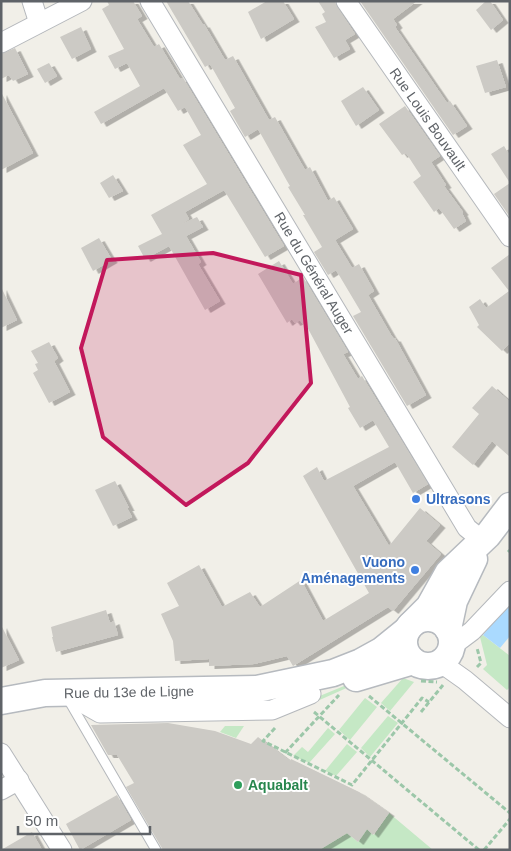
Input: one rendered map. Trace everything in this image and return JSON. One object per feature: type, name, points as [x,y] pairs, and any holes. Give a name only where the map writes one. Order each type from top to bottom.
[{"type":"main road","name":"Rue du 13e de Ligne","points":[[1,701],[45,693],[64,692],[257,689],[333,673],[361,662],[381,651],[409,628],[429,607],[448,573],[482,533],[510,506]]},
{"type":"main road","name":"Rue du 13e de Ligne","points":[[451,651],[454,601],[482,533]]},
{"type":"main road","points":[[428,618],[438,620],[451,651],[427,666],[413,661],[404,648],[404,639],[409,628],[419,620],[428,618]]},
{"type":"main road","name":"Rue du 13e de Ligne","points":[[257,689],[280,696],[295,698],[313,705],[384,668],[413,661]]},
{"type":"street","points":[[32,1],[39,23]]},
{"type":"street","points":[[1,43],[82,1]]},
{"type":"street","name":"Rue du Général Auger","points":[[150,1],[467,528],[482,533]]},
{"type":"street","name":"Rue Louis Bouvault","points":[[346,1],[510,237]]},
{"type":"street","points":[[510,591],[451,651],[465,680],[510,718]]},
{"type":"street","points":[[64,692],[100,713],[272,710],[313,705]]},
{"type":"street","points":[[1,753],[62,850]]},
{"type":"street","points":[[1,790],[18,780]]},
{"type":"lane","points":[[64,692],[156,850]]},
{"type":"path","points":[[421,712],[429,702],[451,651],[481,663],[465,680]]},
{"type":"path","points":[[285,753],[313,705],[342,692]]},
{"type":"path","points":[[365,692],[510,813]]},
{"type":"path","points":[[263,741],[352,785],[422,698],[429,702]]},
{"type":"path","points":[[313,705],[372,761],[479,850]]},
{"type":"path","points":[[484,850],[510,819]]},
{"type":"highlighted area","points":[[213,253],[301,275],[311,383],[248,463],[186,505],[103,437],[81,348],[107,260]]},
{"type":"green space","points":[[483,635],[510,656],[510,687],[507,690],[483,669],[487,665],[480,637]]},
{"type":"green space","points":[[369,678],[286,715],[266,720],[266,713],[288,709]]},
{"type":"green space","points":[[403,678],[414,682],[390,711],[381,703]]},
{"type":"green space","points":[[365,698],[377,707],[350,740],[339,730]]},
{"type":"green space","points":[[388,716],[398,723],[370,757],[361,748]]},
{"type":"green space","points":[[225,726],[244,726],[236,738],[220,732]]},
{"type":"green space","points":[[328,728],[335,734],[309,763],[293,756],[302,747],[308,752]]},
{"type":"green space","points":[[347,744],[357,752],[336,776],[325,771]]},
{"type":"green space","points":[[389,813],[433,850],[319,850],[347,833],[358,842],[367,829],[374,835]]},
{"type":"water","points":[[510,603],[510,636],[500,648],[483,635]]},
{"type":"building","points":[[107,1],[133,1],[142,16],[137,19],[154,47],[159,44],[180,79],[183,78],[284,246],[265,257],[224,190],[185,212],[189,219],[180,225],[197,217],[203,227],[186,236],[201,262],[198,264],[220,301],[205,310],[169,246],[145,259],[138,246],[162,234],[151,215],[207,184],[183,145],[201,135],[185,107],[178,111],[164,88],[101,124],[94,112],[140,86],[127,63],[115,69],[108,56],[124,49],[102,9],[109,5]]},
{"type":"building","points":[[166,1],[188,1],[225,60],[233,56],[269,120],[275,117],[305,170],[310,167],[328,201],[334,197],[353,229],[335,240],[352,268],[359,264],[374,291],[368,295],[391,335],[395,338],[426,395],[407,406],[353,316],[361,312],[336,270],[328,275],[314,252],[322,247],[258,129],[245,137],[230,111],[235,108],[210,64],[205,67]]},
{"type":"building","points":[[267,1],[283,1],[294,19],[261,39],[248,12]]},
{"type":"building","points":[[318,1],[335,1],[355,34],[345,40],[350,49],[334,58],[315,27],[326,22],[322,14],[325,12]]},
{"type":"building","points":[[360,1],[417,1],[393,19],[397,25],[395,27],[447,103],[450,101],[467,126],[453,135]]},
{"type":"building","points":[[486,1],[490,1],[503,20],[491,30],[476,10]]},
{"type":"building","points":[[81,27],[91,49],[72,59],[60,37]]},
{"type":"building","points":[[15,48],[28,74],[13,81],[9,75],[1,79],[1,54]]},
{"type":"building","points":[[497,60],[506,87],[485,93],[476,66]]},
{"type":"building","points":[[49,63],[57,76],[45,83],[37,69]]},
{"type":"building","points":[[363,87],[379,110],[356,126],[341,101]]},
{"type":"building","points":[[1,92],[33,153],[1,170]]},
{"type":"building","points":[[405,106],[440,156],[431,162],[446,185],[444,186],[463,212],[466,221],[454,229],[439,208],[434,212],[413,182],[421,176],[406,153],[402,155],[379,124]]},
{"type":"building","points":[[504,146],[510,156],[510,183],[491,154]]},
{"type":"building","points":[[113,175],[123,191],[109,198],[100,183]]},
{"type":"building","points":[[510,183],[510,217],[494,194]]},
{"type":"building","points":[[99,238],[112,260],[93,271],[81,248]]},
{"type":"building","points":[[510,254],[510,343],[502,351],[477,327],[479,325],[469,307],[480,299],[486,308],[509,291],[491,268]]},
{"type":"building","points":[[279,261],[293,284],[303,277],[348,352],[343,354],[358,379],[362,376],[428,484],[413,493],[395,462],[353,486],[389,546],[420,508],[440,525],[426,541],[441,554],[393,611],[388,607],[293,666],[287,656],[254,664],[209,666],[209,659],[175,661],[173,641],[161,614],[179,606],[167,583],[199,565],[222,607],[250,592],[260,607],[301,580],[323,621],[369,593],[303,476],[317,467],[324,481],[389,447],[373,420],[360,428],[305,323],[303,324],[300,320],[295,323],[292,319],[287,323],[258,274]]},
{"type":"building","points":[[1,287],[17,320],[1,328]]},
{"type":"building","points":[[49,342],[58,358],[54,361],[70,392],[49,403],[33,373],[38,370],[35,364],[38,363],[31,351]]},
{"type":"building","points":[[492,386],[510,402],[510,457],[492,441],[473,465],[452,447],[479,414],[472,408]]},
{"type":"building","points":[[115,481],[132,517],[113,526],[95,490]]},
{"type":"building","points":[[106,610],[110,623],[114,621],[118,635],[56,652],[51,627]]},
{"type":"building","points":[[1,625],[19,660],[1,668]]},
{"type":"building","name":"Aquabalt","points":[[168,723],[215,731],[251,744],[258,737],[290,761],[291,759],[359,792],[389,813],[373,835],[367,829],[358,842],[347,833],[319,850],[163,850],[126,787],[134,783],[117,755],[108,755],[91,725]]},
{"type":"building","points":[[117,795],[131,820],[80,850],[66,824]]},
{"type":"building","points":[[32,832],[42,850],[1,850]]},
{"type":"place","name":"Ultrasons","points":[[416,499]]},
{"type":"place","name":"Vuono Aménagements","points":[[415,570]]},
{"type":"place","name":"Aquabalt","points":[[238,785]]}]
